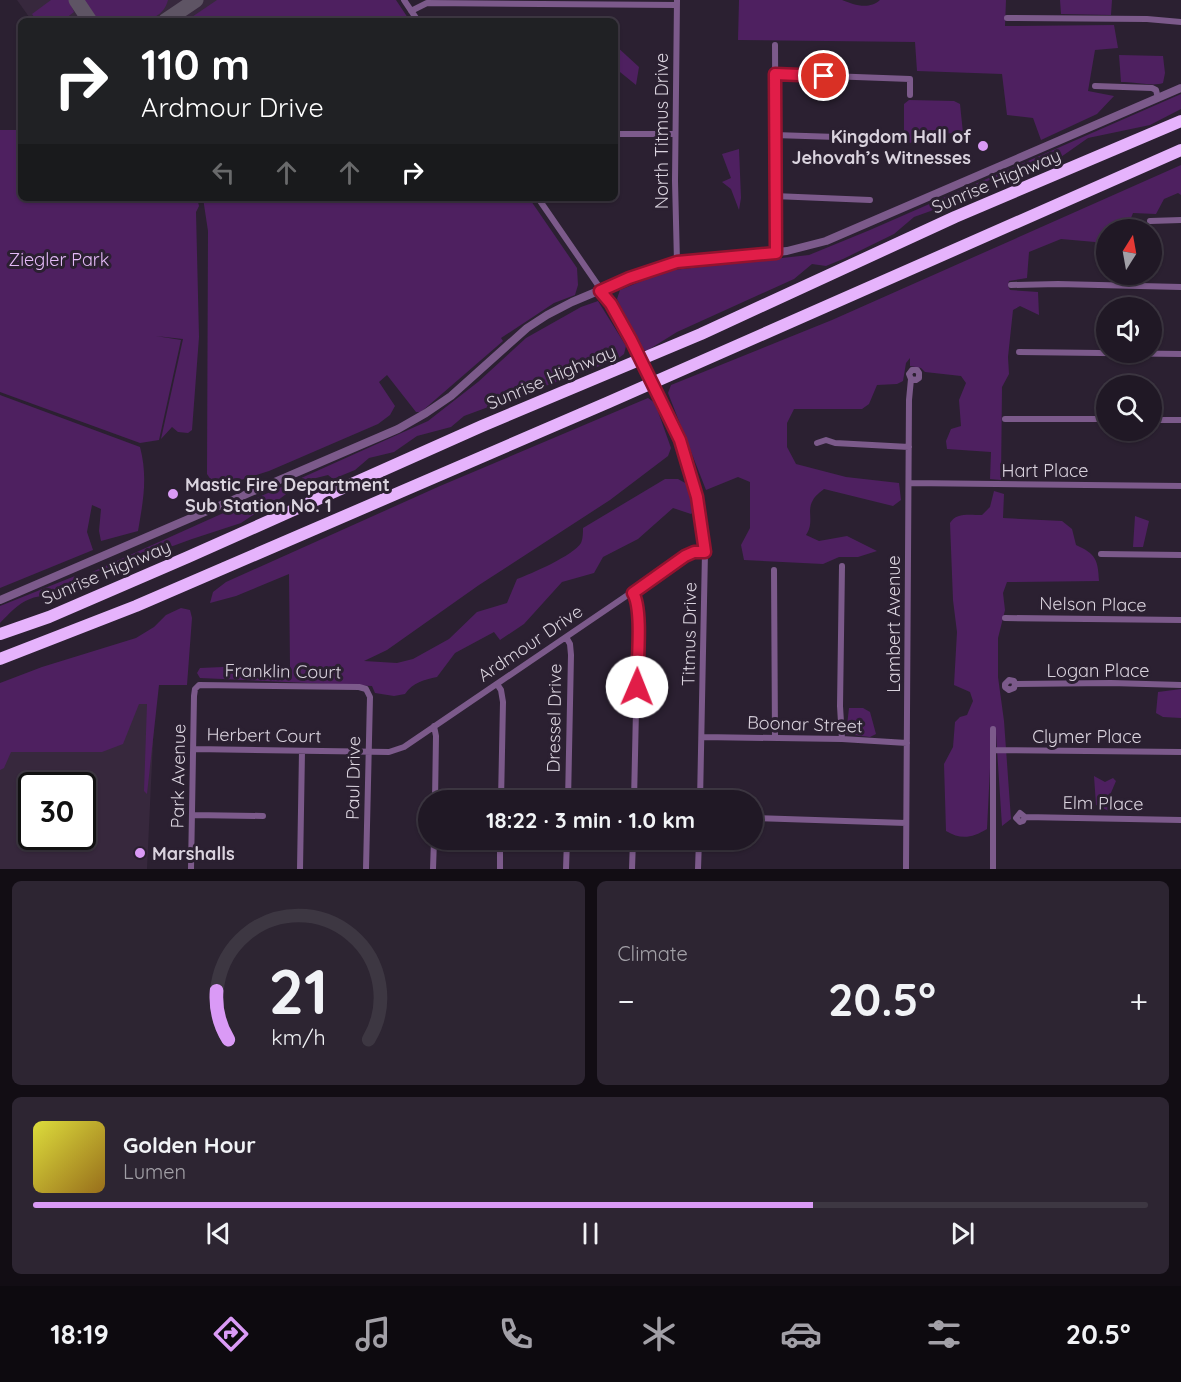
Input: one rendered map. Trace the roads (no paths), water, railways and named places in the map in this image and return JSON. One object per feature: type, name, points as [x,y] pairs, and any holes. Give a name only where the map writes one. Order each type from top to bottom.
[{"type":"highway","name":"Sunrise Highway","points":[[0,634],[49,617],[188,557],[482,426],[701,334],[956,217],[1181,121]]},
{"type":"highway","points":[[0,659],[136,606],[1181,150]]},
{"type":"street","points":[[404,0],[416,18]]},
{"type":"street","points":[[411,11],[427,3],[676,3]]},
{"type":"street","name":"North Titmus Drive","points":[[676,3],[677,262]]},
{"type":"street","points":[[1007,18],[1147,19],[1181,22]]},
{"type":"street","points":[[775,45],[776,253]]},
{"type":"street","points":[[775,74],[910,79],[910,95]]},
{"type":"street","points":[[1095,86],[1146,87],[1156,90],[1158,98]]},
{"type":"street","points":[[0,600],[398,429],[451,396],[518,335],[537,321],[560,308],[629,278],[677,262],[776,253],[809,247],[839,237],[1181,87]]},
{"type":"street","points":[[618,134],[675,134]]},
{"type":"street","points":[[774,135],[900,139]]},
{"type":"street","points":[[774,196],[870,200]]},
{"type":"street","name":"Titmus Drive","points":[[540,201],[611,304],[631,340],[685,454],[697,497],[705,552],[700,790]]},
{"type":"street","points":[[1162,221],[1181,220]]},
{"type":"street","points":[[1011,285],[1181,287]]},
{"type":"street","points":[[1019,352],[1181,354]]},
{"type":"street","name":"Lambert Avenue","points":[[906,869],[911,379]]},
{"type":"street","points":[[1005,418],[1096,419]]},
{"type":"street","points":[[1162,420],[1181,420]]},
{"type":"street","points":[[817,442],[826,440],[909,447]]},
{"type":"street","name":"Hart Place","points":[[909,483],[1181,486]]},
{"type":"street","name":"Ardmour Drive","points":[[369,752],[389,752],[404,747],[685,556],[694,552],[705,552]]},
{"type":"street","points":[[1101,554],[1181,555]]},
{"type":"street","points":[[842,566],[840,706],[842,739]]},
{"type":"street","points":[[774,570],[775,738]]},
{"type":"street","points":[[633,593],[637,599],[638,618],[634,790]]},
{"type":"street","name":"Nelson Place","points":[[1005,618],[1181,620]]},
{"type":"street","name":"Dressel Drive","points":[[566,637],[571,654],[568,790]]},
{"type":"street","name":"Logan Place","points":[[1015,684],[1111,683],[1181,686]]},
{"type":"street","points":[[497,684],[501,690],[503,702],[501,790]]},
{"type":"street","name":"Franklin Court","points":[[199,685],[359,687],[366,689]]},
{"type":"street","name":"Park Avenue","points":[[191,869],[194,696],[195,688],[199,685]]},
{"type":"street","name":"Paul Drive","points":[[366,689],[370,698],[366,869]]},
{"type":"street","points":[[434,726],[436,736],[435,790]]},
{"type":"street","points":[[993,729],[993,869]]},
{"type":"street","name":"Boonar Street","points":[[702,737],[907,742]]},
{"type":"street","name":"Herbert Court","points":[[194,749],[369,752]]},
{"type":"street","name":"Clymer Place","points":[[993,750],[1181,752]]},
{"type":"street","points":[[300,869],[302,751]]},
{"type":"street","points":[[192,814],[263,816]]},
{"type":"street","name":"Elm Place","points":[[1025,817],[1181,820]]},
{"type":"street","points":[[763,818],[906,823]]},
{"type":"street","points":[[433,869],[434,850]]},
{"type":"street","points":[[500,850],[500,869]]},
{"type":"street","points":[[566,869],[567,850]]},
{"type":"street","points":[[632,869],[633,850]]},
{"type":"street","points":[[698,869],[699,850]]},
{"type":"place","name":"Kingdom Hall of Jehovah’s Witnesses","points":[[983,146]]},
{"type":"place","name":"Mastic Fire Department Sub Station No. 1","points":[[173,494]]},
{"type":"place","name":"Marshalls","points":[[140,853]]},
{"type":"park label","name":"Ziegler Park","points":[[59,259]]}]
